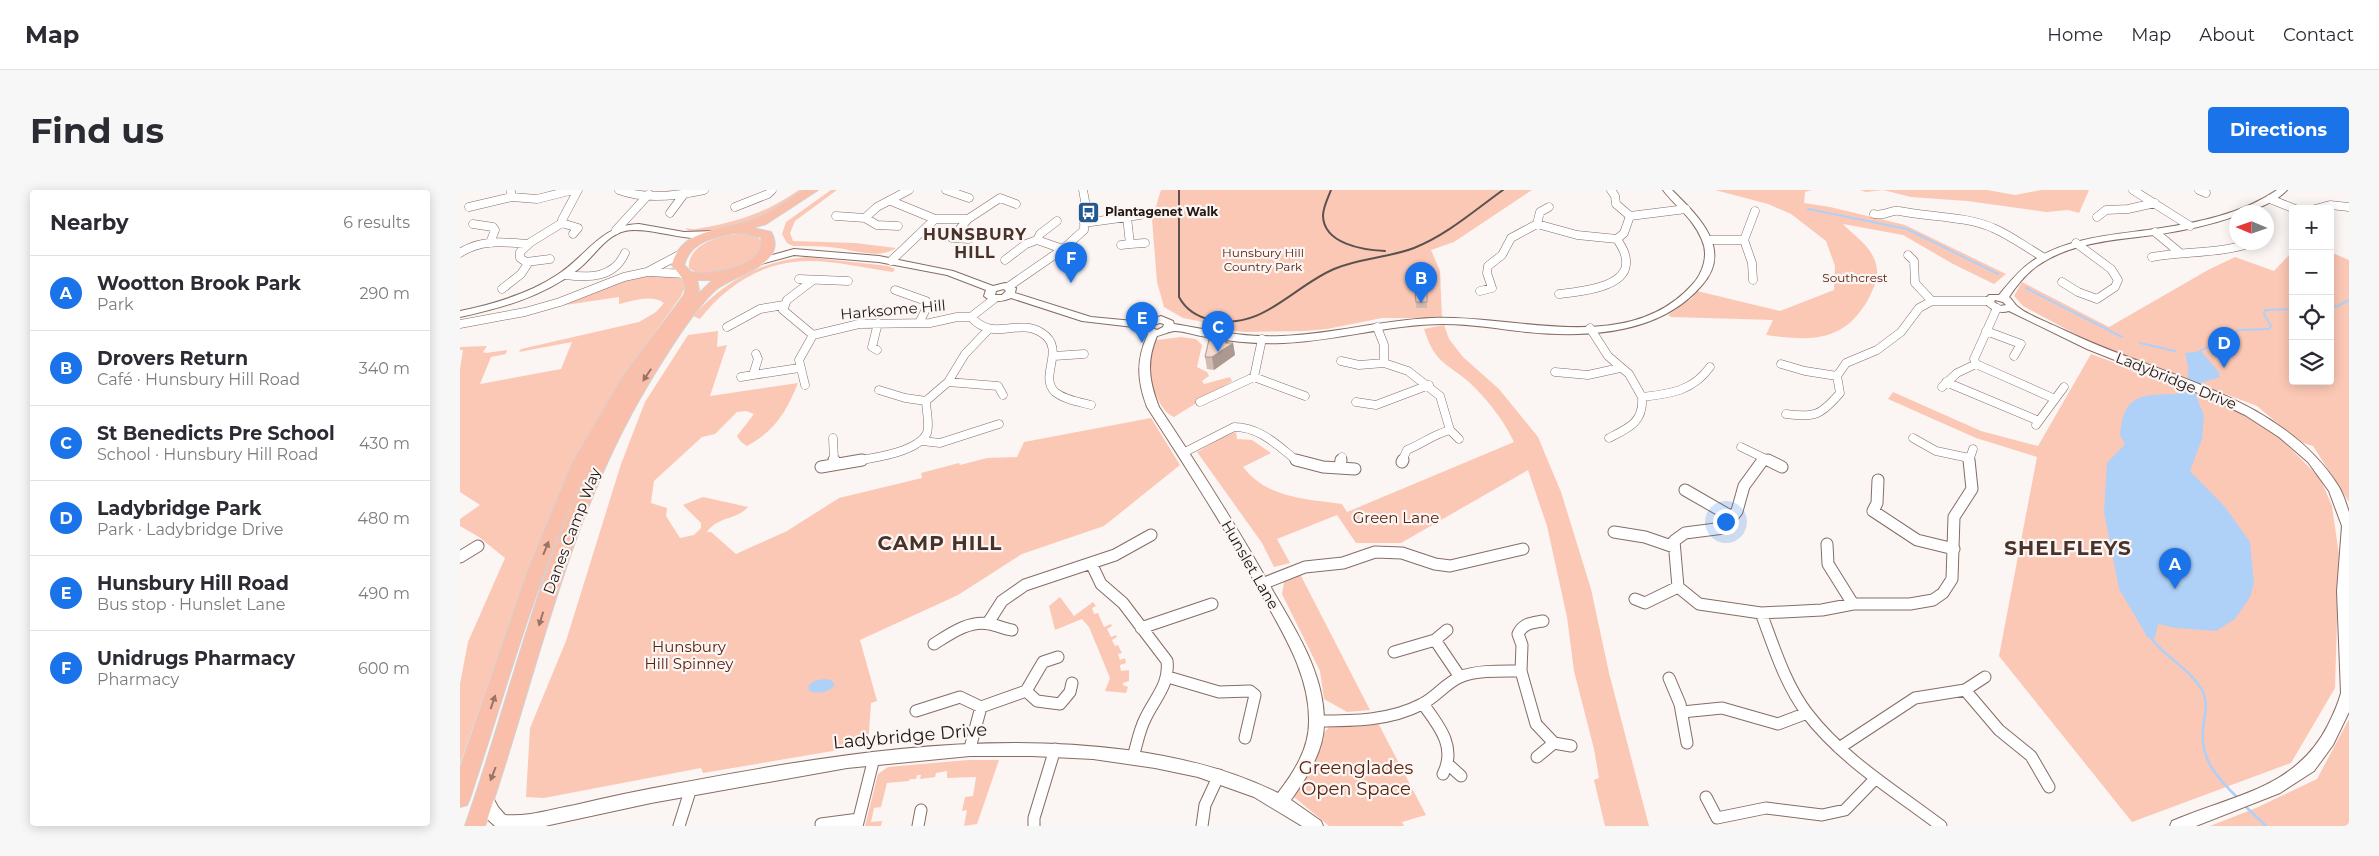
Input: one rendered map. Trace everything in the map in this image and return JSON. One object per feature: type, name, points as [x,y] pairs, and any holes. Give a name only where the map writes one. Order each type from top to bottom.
[{"type":"highway","points":[[684,251],[715,234],[762,221],[812,190]]},
{"type":"highway","points":[[687,275],[708,278],[735,273],[754,263],[769,248],[768,238],[785,214],[823,190]]},
{"type":"highway","points":[[736,229],[758,231],[768,238]]},
{"type":"highway","name":"Danes Camp Way","points":[[460,798],[537,572],[580,464],[629,378],[690,295],[692,290],[687,275],[678,265],[684,251]]},
{"type":"highway","name":"Danes Camp Way","points":[[474,826],[501,752],[555,570],[596,466],[642,382],[693,307],[713,286],[735,273]]},
{"type":"street","points":[[469,207],[512,194],[537,199],[574,190]]},
{"type":"street","points":[[562,223],[563,216],[578,190]]},
{"type":"street","points":[[619,190],[627,194],[684,194],[704,190]]},
{"type":"street","points":[[735,207],[754,202],[772,190]]},
{"type":"street","points":[[865,218],[877,206],[891,201],[908,190]]},
{"type":"street","points":[[946,190],[969,198]]},
{"type":"street","points":[[1009,291],[1084,230],[1085,201],[1083,190]]},
{"type":"street","points":[[1611,190],[1615,196],[1616,204],[1630,216],[1686,209]]},
{"type":"street","points":[[1091,405],[1070,401],[1057,395],[1050,387],[1048,377],[1054,356],[1053,347],[1048,338],[1032,328],[988,330],[977,324],[971,317],[999,286],[1074,316],[1150,329],[1151,321],[1162,319],[1168,321],[1170,327],[1205,334],[1262,339],[1315,337],[1377,327],[1434,321],[1542,330],[1604,328],[1641,321],[1672,308],[1698,286],[1706,274],[1711,252],[1703,229],[1667,190]]},
{"type":"street","points":[[2132,190],[2190,226]]},
{"type":"street","points":[[2258,205],[2270,200],[2283,190]]},
{"type":"street","points":[[460,314],[514,300],[540,289],[564,275],[616,230],[649,194]]},
{"type":"street","points":[[670,212],[684,194]]},
{"type":"street","points":[[969,239],[952,238],[968,219],[1000,198],[1016,204]]},
{"type":"street","points":[[2270,200],[2289,207]]},
{"type":"street","points":[[891,201],[935,219],[968,219]]},
{"type":"street","points":[[2097,217],[2106,210],[2128,209],[2155,203]]},
{"type":"street","points":[[2334,206],[2349,208]]},
{"type":"street","points":[[1537,224],[1540,212],[1549,207]]},
{"type":"street","points":[[1874,214],[1883,216],[1896,210],[1916,215],[1975,222],[1994,228],[2043,257]]},
{"type":"street","points":[[1753,280],[1752,263],[1744,240],[1755,211]]},
{"type":"street","points":[[1084,223],[1140,215]]},
{"type":"street","points":[[836,216],[865,218],[877,224],[898,226]]},
{"type":"street","points":[[1617,239],[1624,232],[1630,216]]},
{"type":"street","points":[[2003,297],[2025,270],[2043,257],[2076,244],[2207,223],[2229,216]]},
{"type":"street","points":[[1127,217],[1130,244]]},
{"type":"street","points":[[891,261],[935,219]]},
{"type":"street","points":[[1037,240],[1040,234],[1057,221]]},
{"type":"street","points":[[550,259],[529,262],[522,261],[520,255],[522,249],[528,244],[562,223],[578,228],[573,234]]},
{"type":"street","points":[[473,224],[490,225],[494,228]]},
{"type":"street","points":[[494,228],[504,224]]},
{"type":"street","points":[[1480,291],[1492,288],[1487,272],[1488,266],[1502,254],[1510,238],[1537,224],[1577,235],[1617,239]]},
{"type":"street","points":[[490,243],[494,228]]},
{"type":"street","points":[[616,230],[655,228],[679,234],[715,234]]},
{"type":"street","points":[[2155,232],[2179,252]]},
{"type":"street","points":[[647,272],[684,251],[687,241],[679,234]]},
{"type":"street","points":[[768,238],[794,252]]},
{"type":"street","points":[[1559,294],[1580,292],[1605,286],[1621,276],[1628,262],[1626,254],[1617,239]]},
{"type":"street","points":[[1004,260],[1026,244],[1037,240],[1063,249]]},
{"type":"street","points":[[1708,240],[1744,240]]},
{"type":"street","points":[[460,252],[490,243],[528,244]]},
{"type":"street","points":[[1120,245],[1145,243]]},
{"type":"street","points":[[2062,282],[2078,292],[2101,302],[2115,287],[2118,280],[2111,269],[2076,244]]},
{"type":"street","points":[[2152,257],[2179,252],[2229,249]]},
{"type":"street","points":[[754,263],[794,252],[891,261],[950,273],[993,294]]},
{"type":"street","points":[[564,275],[586,278],[604,274],[619,265],[625,253]]},
{"type":"street","points":[[1908,255],[1914,260],[1914,283],[1932,301]]},
{"type":"street","points":[[502,288],[520,274],[529,262]]},
{"type":"street","points":[[460,324],[538,310],[624,277],[647,272],[687,275]]},
{"type":"street","points":[[799,279],[844,284]]},
{"type":"street","points":[[805,385],[799,368],[799,360],[813,335],[783,310],[787,300],[812,281]]},
{"type":"street","points":[[1574,282],[1580,292]]},
{"type":"street","points":[[895,290],[926,301],[928,305],[920,322]]},
{"type":"street","points":[[1786,414],[1813,418],[1824,411],[1840,392],[1837,376],[1846,363],[1877,350],[1901,332],[1919,308],[1932,301],[1988,301],[1997,308],[2011,308],[2010,301],[2003,297],[1992,297],[1988,301]]},
{"type":"street","points":[[727,327],[760,309],[784,305]]},
{"type":"street","points":[[1976,364],[1974,359],[1997,308]]},
{"type":"street","name":"Ladybridge Drive","points":[[2011,308],[2102,351],[2228,400],[2267,423],[2288,438],[2321,472],[2342,506],[2349,528],[2349,560],[2344,592],[2349,694],[2325,746],[2305,770],[2274,788],[2178,826]]},
{"type":"street","name":"Harksome Hill","points":[[813,335],[844,327],[878,323],[935,322],[957,317],[971,317]]},
{"type":"street","points":[[863,350],[874,349],[873,337],[878,323]]},
{"type":"street","points":[[1377,327],[1384,345],[1384,363]]},
{"type":"street","points":[[1590,328],[1601,348],[1620,368],[1629,374],[1642,397],[1643,410],[1631,427],[1609,438]]},
{"type":"street","name":"Hunslet Lane","points":[[1150,329],[1142,367],[1144,384],[1153,407],[1183,452],[1262,584],[1307,668],[1314,693],[1317,722],[1314,745],[1303,770],[1280,803]]},
{"type":"street","points":[[922,441],[927,426],[926,401],[948,382],[965,354],[988,330]]},
{"type":"street","points":[[1986,331],[2021,344],[2014,356]]},
{"type":"street","points":[[1254,377],[1262,339]]},
{"type":"street","points":[[753,375],[758,359],[756,354]]},
{"type":"street","points":[[1054,356],[1084,354]]},
{"type":"street","points":[[1340,361],[1359,366],[1384,363],[1408,371],[1440,396],[1450,430],[1459,439]]},
{"type":"street","points":[[1781,364],[1805,371],[1837,376]]},
{"type":"street","points":[[2055,399],[1976,364],[1951,375],[1944,385],[2037,423],[2055,399],[2064,387]]},
{"type":"street","points":[[1642,397],[1686,391],[1703,378],[1710,367]]},
{"type":"street","points":[[741,378],[799,368]]},
{"type":"street","points":[[1555,372],[1574,377],[1592,376],[1620,368]]},
{"type":"street","points":[[1200,402],[1254,377],[1305,396]]},
{"type":"street","points":[[948,382],[998,386],[1003,395]]},
{"type":"street","points":[[1356,402],[1377,409],[1428,385]]},
{"type":"street","points":[[879,390],[904,398],[926,401]]},
{"type":"street","points":[[821,467],[901,451],[922,441],[940,443],[996,427]]},
{"type":"street","points":[[1183,452],[1202,446],[1234,428],[1243,427],[1258,431],[1296,460],[1323,468],[1355,468]]},
{"type":"street","points":[[1402,462],[1403,447],[1421,444],[1432,435],[1450,430]]},
{"type":"street","points":[[833,438],[834,464]]},
{"type":"street","points":[[1764,458],[1744,486],[1737,512],[1724,528],[1685,533],[1674,541],[1678,587],[1699,604],[1761,613],[1822,610],[1853,604],[1910,604],[1933,600],[1943,593],[1952,579],[1954,517],[1972,489],[1971,454],[1936,451],[1913,438]]},
{"type":"street","points":[[1741,447],[1782,467]]},
{"type":"street","points":[[1340,468],[1342,457]]},
{"type":"street","points":[[1878,480],[1877,503],[1873,511],[1902,532],[1917,540],[1954,549]]},
{"type":"street","points":[[1685,490],[1732,517]]},
{"type":"street","points":[[1614,532],[1645,537],[1674,547]]},
{"type":"street","points":[[988,624],[1002,602],[1013,592],[1041,579],[1115,555],[1151,535]]},
{"type":"street","points":[[1827,544],[1828,564],[1853,604]]},
{"type":"street","points":[[460,557],[478,546]]},
{"type":"street","points":[[1262,584],[1305,567],[1343,563],[1375,552],[1402,553],[1435,564],[1450,566],[1523,549]]},
{"type":"street","points":[[1091,563],[1101,584],[1124,603],[1167,661],[1168,677],[1144,721],[1133,756]]},
{"type":"street","points":[[1635,598],[1645,603],[1678,587]]},
{"type":"street","points":[[1141,628],[1212,604]]},
{"type":"street","points":[[1761,613],[1778,659],[1806,713],[1839,748],[1875,779],[1941,826]]},
{"type":"street","points":[[1542,621],[1527,624],[1521,628],[1518,634],[1522,645],[1520,671],[1536,724],[1554,743],[1571,746]]},
{"type":"street","points":[[934,644],[963,628],[988,624],[1012,630]]},
{"type":"street","points":[[1394,652],[1436,640],[1447,630]]},
{"type":"street","points":[[1436,640],[1460,677]]},
{"type":"street","points":[[916,711],[960,697],[982,707],[1026,691],[1043,662],[1058,657]]},
{"type":"street","points":[[1317,722],[1377,719],[1394,716],[1423,704],[1460,677],[1494,671],[1520,671]]},
{"type":"street","points":[[1168,677],[1204,686],[1219,692],[1250,691],[1255,695],[1256,702],[1245,738]]},
{"type":"street","points":[[1839,748],[1915,698],[1965,690],[1985,677]]},
{"type":"street","points":[[1669,678],[1682,712],[1687,744]]},
{"type":"street","points":[[1026,691],[1037,701],[1060,704],[1070,692],[1072,683]]},
{"type":"street","points":[[1965,690],[1998,730],[2031,756],[2049,787]]},
{"type":"street","points":[[1423,704],[1448,743],[1446,770],[1461,776]]},
{"type":"street","points":[[970,748],[982,707]]},
{"type":"street","points":[[1682,712],[1722,708],[1778,724],[1806,713]]},
{"type":"street","points":[[1537,757],[1554,743]]},
{"type":"street","name":"Ladybridge Drive","points":[[484,796],[493,815],[504,822],[526,824],[691,788],[824,764],[970,748],[1055,749],[1133,756],[1219,775],[1280,803],[1315,826]]},
{"type":"street","points":[[1034,826],[1034,818],[1055,749]]},
{"type":"street","points":[[821,824],[858,822],[874,758]]},
{"type":"street","points":[[1202,826],[1205,805],[1219,775]]},
{"type":"street","points":[[1706,797],[1717,818],[1766,808],[1822,815],[1845,810],[1875,779]]},
{"type":"street","points":[[679,826],[691,788]]},
{"type":"street","points":[[918,826],[921,810]]},
{"type":"green space","points":[[799,190],[806,190],[769,213],[746,223],[700,232],[685,228],[695,229],[750,216],[774,205]]},
{"type":"green space","points":[[831,190],[837,190],[795,221],[790,233],[793,241],[855,243],[896,248],[889,252],[874,254],[832,247],[793,246],[787,243],[782,234],[786,222]]},
{"type":"green space","name":"Hunsbury Hill Country Park","points":[[1161,190],[1532,190],[1454,242],[1431,250],[1440,271],[1442,318],[1382,318],[1327,329],[1246,332],[1226,330],[1223,326],[1183,318],[1164,307],[1157,282],[1152,219]]},
{"type":"green space","name":"Southcrest","points":[[1715,190],[1812,190],[1805,192],[1804,203],[1830,207],[1905,225],[2006,274],[1994,284],[1953,264],[1903,235],[1843,224],[1869,250],[1875,261],[1877,275],[1869,298],[1859,313],[1849,324],[1838,331],[1812,338],[1783,337],[1766,335],[1773,320],[1671,317],[1668,315],[1692,298],[1697,291],[1780,311],[1834,290],[1835,266],[1826,241],[1791,214],[1768,204]]},
{"type":"green space","points":[[1860,190],[1883,190],[1866,192]]},
{"type":"green space","points":[[1883,190],[1987,190],[2015,195],[2041,190],[2089,190],[2079,213],[2068,210],[2046,212],[1967,201],[1911,197]]},
{"type":"green space","points":[[744,234],[757,236],[764,244],[760,252],[752,260],[731,271],[719,274],[697,273],[689,268],[690,259],[694,252],[709,241],[727,235]]},
{"type":"green space","points":[[2334,254],[2349,260],[2349,502],[2313,446],[2300,442],[2257,406],[2092,343],[2023,306],[2014,296],[2022,282],[2109,327],[2208,270],[2235,257],[2274,271],[2289,255],[2289,385],[2334,385]]},
{"type":"green space","points":[[806,257],[888,266],[895,269],[893,272],[818,261],[779,264],[753,274],[729,289],[700,319],[693,316],[717,293],[744,276],[773,263]]},
{"type":"green space","points":[[661,274],[681,279],[686,285],[681,296],[623,377],[603,413],[539,548],[510,622],[460,764],[460,684],[468,642],[505,558],[479,537],[460,526],[460,519],[480,505],[460,492],[460,369],[463,350],[460,350],[460,347],[487,346],[483,352],[486,353],[507,350],[506,354],[491,357],[480,384],[561,369],[572,342],[519,352],[521,349],[639,322],[656,312],[664,303],[659,300],[648,299],[619,304],[619,297],[565,305],[633,277]]},
{"type":"green space","name":"Green Lane","points":[[1444,325],[1449,339],[1463,357],[1499,389],[1538,437],[1561,492],[1591,589],[1609,673],[1649,826],[1605,826],[1594,780],[1599,778],[1594,749],[1574,671],[1567,617],[1547,526],[1528,470],[1401,543],[1356,543],[1337,515],[1277,539],[1290,563],[1274,567],[1262,543],[1197,452],[1236,432],[1237,439],[1252,440],[1271,453],[1243,467],[1264,486],[1301,499],[1342,504],[1347,512],[1514,442],[1495,411],[1483,396],[1442,361],[1432,349],[1424,329]]},
{"type":"green space","name":"Hunsbury Hill Spinney","points":[[718,331],[717,347],[727,345],[710,396],[798,383],[779,419],[773,427],[757,440],[747,446],[741,442],[737,436],[754,414],[746,411],[737,412],[715,434],[702,437],[654,481],[651,503],[667,508],[666,516],[680,538],[694,535],[701,528],[701,523],[683,505],[703,497],[748,507],[738,514],[716,523],[707,532],[711,532],[736,554],[787,531],[839,498],[922,478],[921,473],[959,463],[960,465],[987,458],[1017,457],[1024,442],[1151,418],[1180,465],[1104,526],[1022,554],[958,595],[860,640],[877,701],[871,703],[868,745],[703,773],[701,768],[544,798],[526,797],[530,728],[566,641],[621,464],[645,402],[688,335]]},
{"type":"green space","points":[[1181,337],[1196,339],[1202,345],[1197,367],[1207,372],[1209,376],[1202,381],[1204,384],[1230,377],[1232,381],[1174,417],[1166,412],[1156,393],[1152,382],[1151,359],[1157,340]]},
{"type":"green space","points":[[2091,354],[2229,405],[2279,437],[2320,478],[2332,506],[2339,555],[2335,688],[2291,763],[2132,822],[1999,656],[2037,457],[1976,438],[1888,399],[1893,392],[1981,431],[2038,446]]},
{"type":"green space","name":"Greenglades Open Space","points":[[1300,574],[1370,710],[1347,712],[1324,699],[1320,671],[1282,594],[1284,582]]},
{"type":"green space","points":[[1060,597],[1074,616],[1093,602],[1096,606],[1092,608],[1094,614],[1098,613],[1104,627],[1111,624],[1112,626],[1107,629],[1111,637],[1116,635],[1117,637],[1112,640],[1115,646],[1118,645],[1122,653],[1118,654],[1120,660],[1125,658],[1126,663],[1120,665],[1121,671],[1129,670],[1129,681],[1123,683],[1123,685],[1128,687],[1126,693],[1105,691],[1110,678],[1089,627],[1082,619],[1055,630],[1049,606]]},
{"type":"green space","points":[[2349,719],[2349,826],[2210,826],[2256,808],[2317,779]]},
{"type":"green space","name":"Greenglades Open Space","points":[[1378,723],[1426,815],[1402,822],[1404,826],[1329,826],[1294,797],[1312,766],[1323,735],[1329,727]]},
{"type":"green space","points":[[968,760],[999,760],[977,824],[964,826],[967,810],[962,811],[965,797],[973,796],[976,777],[947,778],[947,771],[936,773],[935,777],[920,779],[921,775],[917,775],[916,779],[910,779],[909,781],[887,783],[881,807],[874,808],[871,822],[882,821],[881,826],[865,826],[878,774],[888,767]]},
{"type":"water","points":[[2201,351],[2218,371],[2220,377],[2201,383],[2195,393],[2204,416],[2202,439],[2190,471],[2225,507],[2250,542],[2254,583],[2250,597],[2235,619],[2216,631],[2176,628],[2158,624],[2155,638],[2148,638],[2119,589],[2104,512],[2107,463],[2125,444],[2120,435],[2125,411],[2130,404],[2144,396],[2177,394],[2188,375],[2185,353]]},
{"type":"water","points":[[831,680],[835,685],[823,692],[809,691],[808,686],[814,681]]},
{"type":"building","points":[[1415,289],[1427,289],[1427,302],[1416,302]]},
{"type":"building","points":[[1210,335],[1227,335],[1225,343],[1233,343],[1212,357],[1205,357]]},
{"type":"waterway","points":[[1808,209],[1907,229],[1998,274]]},
{"type":"waterway","points":[[2026,288],[2122,337]]},
{"type":"waterway","points":[[2334,306],[2349,300]]},
{"type":"waterway","points":[[2198,353],[2209,346],[2229,339],[2238,330],[2269,329],[2271,326],[2264,314],[2265,310],[2289,309]]},
{"type":"waterway","points":[[2140,343],[2175,351]]},
{"type":"waterway","points":[[2149,635],[2161,650],[2197,682],[2202,690],[2206,705],[2203,741],[2208,760],[2218,777],[2239,799]]},
{"type":"waterway","points":[[2244,805],[2266,826]]},
{"type":"railway","points":[[1179,190],[1179,297],[1185,306],[1197,315],[1212,320],[1230,322],[1262,313],[1334,269],[1353,262],[1394,254],[1426,243],[1460,222],[1503,190]]},
{"type":"railway","points":[[1331,190],[1323,216],[1325,226],[1330,233],[1346,244],[1385,251]]},
{"type":"place","name":"Plantagenet Walk","points":[[1089,212]]},
{"type":"place","name":"Unidrugs Pharmacy","points":[[1071,283]]},
{"type":"place","name":"Drovers Return","points":[[1421,303]]},
{"type":"place","name":"Hunsbury Hill Road","points":[[1142,343]]},
{"type":"place","name":"St Benedicts Pre School","points":[[1218,352]]},
{"type":"place","name":"Ladybridge Park","points":[[2224,368]]},
{"type":"place","name":"Wootton Brook Park","points":[[2175,589]]},
{"type":"district","name":"HUNSBURY HILL","points":[[975,243]]},
{"type":"district","name":"CAMP HILL","points":[[940,543]]},
{"type":"district","name":"SHELFLEYS","points":[[2068,548]]}]
